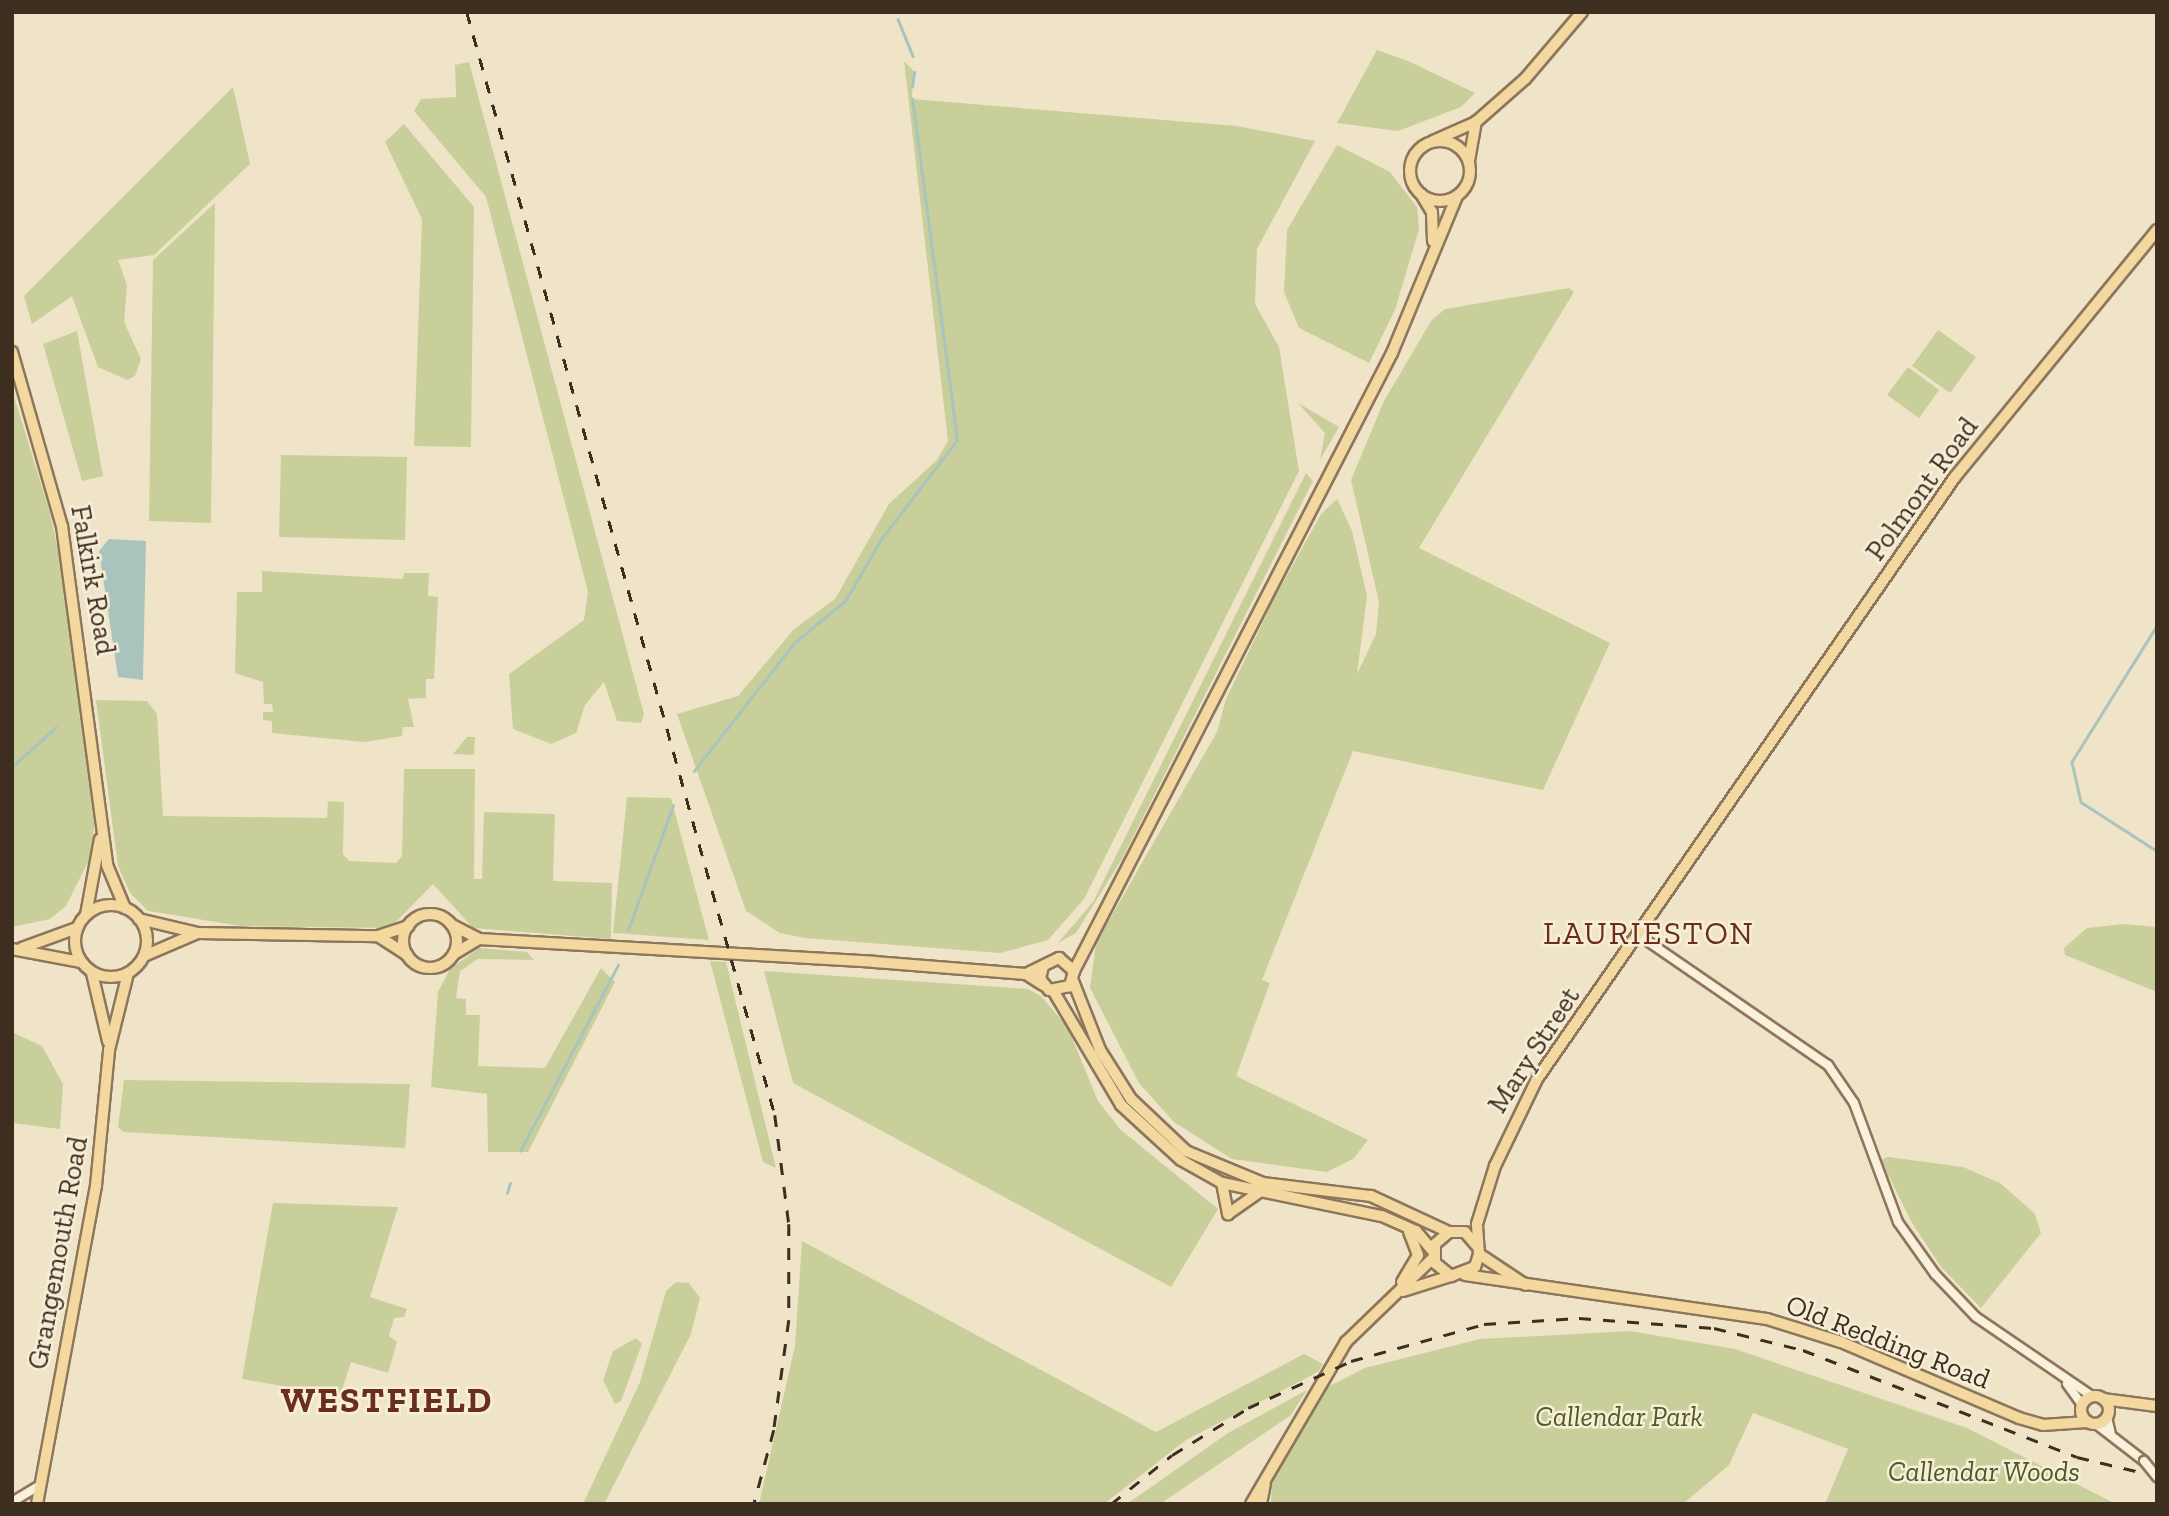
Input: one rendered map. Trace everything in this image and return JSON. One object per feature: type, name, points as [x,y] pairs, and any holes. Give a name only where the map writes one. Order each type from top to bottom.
[{"type":"main road","points":[[1433,244],[1432,212],[1410,166],[1419,150],[1476,122],[1525,79],[1582,12]]},
{"type":"main road","points":[[1054,992],[1073,976],[1085,945],[1112,903],[1392,353],[1433,244],[1457,196],[1468,181],[1476,122]]},
{"type":"main road","points":[[1433,141],[1460,148],[1469,164]]},
{"type":"main road","points":[[1422,194],[1439,201],[1457,196]]},
{"type":"main road","name":"Polmont Road","points":[[1742,788],[1955,477],[2157,230]]},
{"type":"main road","name":"Falkirk Road","points":[[12,352],[43,441],[64,538],[111,884],[125,908]]},
{"type":"main road","name":"Mary Street","points":[[1478,1250],[1481,1210],[1518,1109],[1742,788]]},
{"type":"main road","name":"Falkirk Road","points":[[86,915],[102,823]]},
{"type":"main road","points":[[16,949],[77,928],[86,915],[104,906],[125,908],[139,919],[198,933],[379,936],[408,926],[427,914],[479,939],[1026,974],[1065,960],[1085,945]]},
{"type":"main road","points":[[139,919],[146,937],[144,956]]},
{"type":"main road","points":[[452,925],[454,954]]},
{"type":"main road","points":[[407,955],[408,926]]},
{"type":"main road","points":[[77,928],[80,961]]},
{"type":"main road","points":[[16,949],[80,961],[92,973],[128,973],[144,956],[198,933]]},
{"type":"main road","points":[[379,936],[432,968],[479,939]]},
{"type":"main road","name":"Old Redding Road","points":[[1065,960],[1100,1050],[1131,1099],[1186,1151],[1263,1183],[1371,1196],[1424,1217],[1453,1231],[1536,1290]]},
{"type":"main road","points":[[1043,966],[1043,985]]},
{"type":"main road","name":"Grangemouth Road","points":[[92,973],[109,1049]]},
{"type":"main road","name":"Grangemouth Road","points":[[37,1504],[97,1176],[109,1049],[128,973]]},
{"type":"main road","points":[[1026,974],[1054,992],[1138,1125],[1222,1183],[1258,1193],[1382,1216],[1426,1240],[1433,1255],[1451,1276]]},
{"type":"main road","points":[[1222,1183],[1228,1214],[1258,1193]]},
{"type":"main road","name":"Mary Street","points":[[1385,1304],[1453,1231],[1481,1210]]},
{"type":"main road","points":[[1251,1504],[1339,1352],[1385,1304],[1418,1255],[1412,1231]]},
{"type":"main road","points":[[1465,1275],[1478,1250]]},
{"type":"main road","name":"Old Redding Road","points":[[1395,1295],[1451,1276],[1465,1275],[1536,1290],[1662,1299],[1767,1319],[1840,1342],[2019,1418],[2054,1425],[2092,1423]]},
{"type":"main road","points":[[2054,1425],[2098,1398],[2157,1406]]},
{"type":"main road","points":[[2098,1398],[2108,1414]]},
{"type":"main road","points":[[2081,1408],[2092,1423],[2126,1403]]},
{"type":"main road","points":[[1261,1504],[1266,1475]]},
{"type":"street","points":[[1640,936],[1804,1044],[1854,1103],[1898,1222],[1934,1273],[1976,1317],[2065,1381],[2098,1398]]},
{"type":"street","points":[[2065,1381],[2081,1408]]},
{"type":"street","points":[[2108,1414],[2111,1434]]},
{"type":"street","points":[[2092,1423],[2111,1434],[2144,1461],[2157,1477]]},
{"type":"street","points":[[12,1502],[40,1485]]},
{"type":"green space","points":[[1377,50],[1408,61],[1475,93],[1461,107],[1398,131],[1337,123]]},
{"type":"green space","points":[[904,61],[913,70],[912,99],[1237,126],[1315,141],[1257,249],[1255,304],[1279,347],[1299,471],[1084,899],[1048,940],[1000,953],[805,938],[780,933],[746,911],[677,714],[738,696],[794,629],[835,599],[889,504],[937,460],[948,441]]},
{"type":"green space","points":[[469,62],[644,714],[641,723],[617,721],[604,682],[585,705],[576,733],[551,744],[513,729],[509,674],[584,620],[588,592],[486,197],[414,111],[421,99],[456,97],[455,65]]},
{"type":"green space","points":[[233,87],[250,164],[154,255],[118,260],[127,285],[124,322],[141,359],[135,376],[127,380],[98,367],[72,296],[32,324],[24,296]]},
{"type":"green space","points":[[404,124],[474,207],[471,447],[414,446],[422,219],[385,142]]},
{"type":"green space","points":[[1337,145],[1390,172],[1417,207],[1419,229],[1395,310],[1369,363],[1299,328],[1284,292],[1287,230]]},
{"type":"green space","points":[[215,203],[211,523],[149,521],[153,260]]},
{"type":"green space","points":[[1569,288],[1574,292],[1419,548],[1610,643],[1543,790],[1353,751],[1262,980],[1270,983],[1236,1076],[1368,1140],[1353,1159],[1327,1172],[1232,1159],[1174,1122],[1139,1083],[1090,988],[1096,943],[1217,732],[1226,699],[1274,599],[1321,514],[1337,499],[1352,531],[1367,596],[1357,674],[1376,634],[1379,602],[1351,480],[1384,401],[1431,321],[1445,309]]},
{"type":"green space","points":[[1938,330],[1976,357],[1950,393],[1912,366]]},
{"type":"green space","points":[[77,331],[103,476],[82,481],[43,344]]},
{"type":"green space","points":[[1908,367],[1939,390],[1919,418],[1887,395]]},
{"type":"green space","points":[[12,390],[50,513],[90,700],[95,821],[90,858],[66,906],[50,919],[12,927]]},
{"type":"green space","points":[[1298,403],[1339,427],[1320,460],[1325,433]]},
{"type":"green space","points":[[281,455],[407,457],[405,540],[279,537]]},
{"type":"green space","points":[[1306,473],[1313,481],[1123,857],[1076,933],[1058,943],[1093,902]]},
{"type":"green space","points":[[262,571],[403,579],[404,573],[429,573],[428,596],[438,597],[434,679],[426,679],[426,698],[408,699],[414,727],[403,727],[402,736],[364,742],[272,733],[272,721],[263,720],[263,712],[273,712],[272,704],[264,704],[263,682],[235,673],[237,592],[262,592]]},
{"type":"green space","points":[[96,700],[147,701],[157,714],[163,816],[327,818],[328,801],[344,802],[343,854],[349,861],[396,863],[402,856],[404,769],[475,769],[474,879],[482,879],[484,812],[555,814],[553,881],[612,883],[611,939],[473,928],[433,884],[390,928],[241,926],[148,911],[130,893],[118,866]]},
{"type":"green space","points":[[467,737],[475,737],[474,755],[453,754]]},
{"type":"green space","points":[[627,797],[671,798],[709,940],[613,933]]},
{"type":"green space","points":[[2123,924],[2157,927],[2157,992],[2065,955],[2064,948],[2087,928]]},
{"type":"green space","points":[[479,948],[527,952],[534,960],[478,959],[460,971],[456,998],[466,999],[466,1015],[480,1015],[478,1066],[545,1068],[601,968],[615,982],[528,1152],[488,1152],[487,1094],[431,1087],[438,992],[450,969]]},
{"type":"green space","points":[[710,961],[726,962],[776,1168],[763,1162]]},
{"type":"green space","points":[[764,971],[1028,989],[1041,996],[1068,1028],[1098,1101],[1121,1130],[1218,1209],[1171,1287],[793,1083]]},
{"type":"green space","points":[[12,1032],[42,1046],[63,1084],[60,1129],[12,1123]]},
{"type":"green space","points":[[124,1080],[410,1084],[405,1148],[123,1132],[118,1127]]},
{"type":"green space","points":[[1888,1157],[1963,1167],[2000,1183],[2035,1214],[2041,1233],[1981,1308],[1941,1267],[1911,1221],[1881,1160]]},
{"type":"green space","points":[[273,1203],[398,1207],[370,1297],[407,1309],[404,1317],[394,1318],[389,1336],[397,1342],[388,1373],[351,1362],[340,1396],[242,1379]]},
{"type":"green space","points":[[802,1241],[1156,1432],[1304,1354],[1323,1364],[1318,1372],[1186,1440],[1104,1504],[759,1504],[795,1346]]},
{"type":"green space","points":[[676,1282],[689,1283],[700,1298],[691,1334],[604,1504],[583,1504],[640,1382],[666,1291]]},
{"type":"green space","name":"Callendar Park","points":[[1630,1331],[1735,1349],[1967,1428],[2116,1504],[1825,1504],[1848,1449],[1753,1413],[1729,1465],[1683,1504],[1271,1504],[1272,1481],[1320,1391],[1365,1368],[1480,1339]]},
{"type":"green space","points":[[636,1338],[642,1344],[621,1401],[615,1404],[603,1380],[613,1351]]},
{"type":"green space","points":[[1307,1390],[1291,1415],[1160,1504],[1127,1504],[1228,1433]]},
{"type":"water","points":[[109,539],[146,541],[143,680],[118,677],[99,551]]},
{"type":"waterway","points":[[898,19],[913,56]]},
{"type":"waterway","points":[[912,87],[914,72]]},
{"type":"waterway","points":[[694,771],[794,643],[845,601],[882,538],[957,440],[912,99]]},
{"type":"waterway","points":[[2157,626],[2072,762],[2081,802],[2157,851]]},
{"type":"waterway","points":[[12,767],[56,727]]},
{"type":"waterway","points":[[628,930],[673,806]]},
{"type":"waterway","points":[[520,1151],[618,965]]},
{"type":"waterway","points":[[507,1193],[510,1183]]},
{"type":"railway","points":[[467,12],[775,1115],[789,1224],[789,1320],[774,1430],[754,1504]]},
{"type":"railway","points":[[1111,1504],[1172,1455],[1248,1408],[1351,1361],[1484,1324],[1579,1318],[1714,1328],[1803,1350],[2077,1457],[2157,1476]]},
{"type":"district","name":"LAURIESTON","points":[[1649,933]]},
{"type":"district","name":"WESTFIELD","points":[[387,1400]]},
{"type":"park label","name":"Callendar Woods","points":[[1984,1472]]}]
